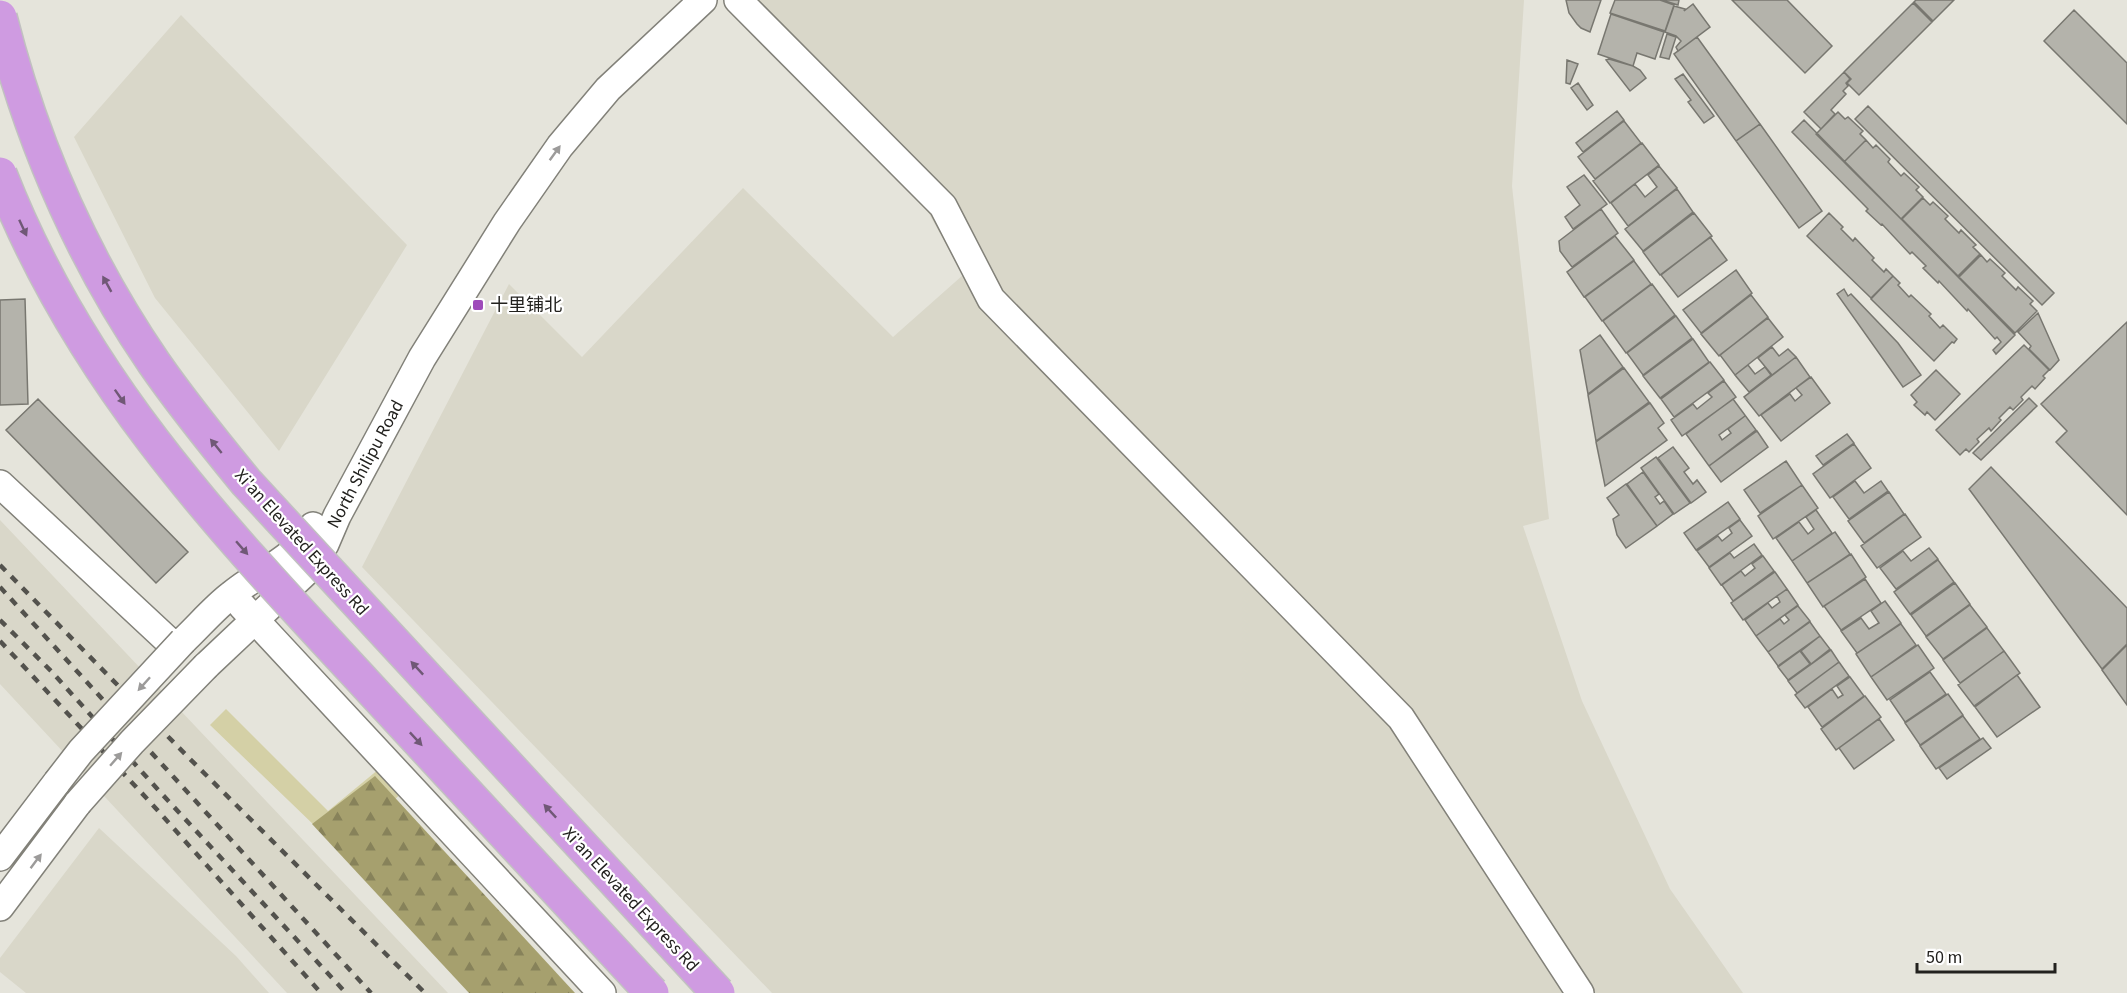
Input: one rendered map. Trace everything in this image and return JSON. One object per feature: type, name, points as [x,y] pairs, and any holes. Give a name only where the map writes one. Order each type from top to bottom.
[{"type":"highway","name":"Xi'an Elevated Express Rd","points":[[0,17],[22,97],[56,185],[133,330],[174,391],[246,482],[718,993]]},
{"type":"highway","points":[[0,174],[26,233],[70,319],[110,383],[165,458],[282,594],[652,993]]},
{"type":"street","name":"North Shilipu Road","points":[[0,857],[81,751],[180,644],[231,594],[296,550],[311,530],[351,451],[435,303],[484,225],[546,135],[586,89],[680,0]]},
{"type":"street","name":"North Shilipu Road","points":[[0,907],[78,803],[132,742],[254,619],[310,568],[325,544],[337,516],[422,358],[507,222],[560,146],[608,89],[703,0]]},
{"type":"street","points":[[738,0],[943,206],[991,299],[1401,718],[1580,993]]},
{"type":"street","points":[[0,484],[180,644]]},
{"type":"street","points":[[231,594],[602,993]]},
{"type":"shaded area","points":[[756,0],[1524,0],[1512,186],[1549,519],[1523,526],[1582,701],[1670,889],[1743,993],[772,993],[362,567],[509,284],[582,357],[743,188],[893,337],[963,275],[922,201]]},
{"type":"shaded area","points":[[181,15],[407,245],[279,451],[155,298],[74,137]]},
{"type":"shaded area","points":[[0,520],[448,993],[287,993],[0,684]]},
{"type":"shaded area","points":[[226,709],[328,811],[379,769],[402,792],[344,854],[210,725]]},
{"type":"shaded area","points":[[99,828],[236,956],[269,993],[26,993],[0,972],[0,958]]},
{"type":"green space","points":[[375,776],[575,993],[469,993],[312,824]]},
{"type":"building","points":[[1566,0],[1601,0],[1590,32],[1577,24],[1569,13]]},
{"type":"building","points":[[1615,0],[1660,0],[1674,5],[1665,31],[1610,13]]},
{"type":"building","points":[[1662,0],[1679,0],[1678,5]]},
{"type":"building","points":[[1732,0],[1787,0],[1832,46],[1805,73]]},
{"type":"building","points":[[1916,0],[1954,0],[1933,21],[1914,2]]},
{"type":"building","points":[[1913,3],[1932,22],[1859,95],[1847,83],[1851,79],[1844,72]]},
{"type":"building","points":[[1693,4],[1710,27],[1678,51],[1676,47],[1681,41],[1676,36],[1665,32],[1674,6],[1685,9],[1684,11]]},
{"type":"building","points":[[2074,10],[2127,63],[2127,124],[2044,41]]},
{"type":"building","points":[[1611,14],[1664,32],[1655,59],[1637,53],[1633,66],[1598,54]]},
{"type":"building","points":[[1667,34],[1676,37],[1669,59],[1660,57]]},
{"type":"building","points":[[1697,37],[1760,124],[1736,141],[1674,54]]},
{"type":"building","points":[[1567,60],[1578,64],[1570,84],[1566,83]]},
{"type":"building","points":[[1606,60],[1633,66],[1640,70],[1646,78],[1630,91]]},
{"type":"building","points":[[1844,72],[1850,79],[1843,91],[1846,94],[1831,110],[1835,114],[1821,129],[1804,112]]},
{"type":"building","points":[[1683,74],[1714,116],[1704,123],[1688,102],[1691,100],[1675,79]]},
{"type":"building","points":[[1578,83],[1593,105],[1587,110],[1571,88]]},
{"type":"building","points":[[1868,106],[2054,293],[2042,305],[1855,119]]},
{"type":"building","points":[[1617,111],[1624,120],[1583,152],[1576,143]]},
{"type":"building","points":[[1838,112],[1845,119],[1848,117],[1863,131],[1860,134],[1866,140],[1844,162],[1816,134]]},
{"type":"building","points":[[1804,120],[2015,335],[1996,354],[1993,350],[2001,342],[1997,337],[1995,339],[1968,309],[1967,311],[1939,281],[1938,283],[1923,268],[1926,266],[1912,252],[1910,254],[1882,224],[1866,211],[1868,209],[1792,132]]},
{"type":"building","points":[[1624,121],[1641,143],[1595,179],[1578,157]]},
{"type":"building","points":[[1760,124],[1822,211],[1799,228],[1736,141]]},
{"type":"building","points":[[1866,140],[1873,148],[1876,145],[1890,159],[1888,162],[1901,176],[1904,173],[1919,187],[1916,190],[1923,197],[1901,219],[1844,162]]},
{"type":"building","points":[[1642,143],[1659,165],[1610,203],[1593,181]]},
{"type":"building","points":[[1659,166],[1677,188],[1628,226],[1611,203],[1635,184],[1645,197],[1657,187],[1648,175]]},
{"type":"building","points":[[1584,175],[1607,204],[1573,229],[1565,217],[1580,205],[1567,187]]},
{"type":"building","points":[[1677,189],[1693,212],[1643,251],[1625,229]]},
{"type":"building","points":[[1923,198],[1930,205],[1933,202],[1948,216],[1945,219],[1959,233],[1961,230],[1976,245],[1973,247],[1980,254],[1958,276],[1902,219]]},
{"type":"building","points":[[1601,209],[1618,233],[1572,267],[1560,251],[1559,241]]},
{"type":"building","points":[[1694,213],[1712,236],[1660,275],[1643,252]]},
{"type":"building","points":[[1829,213],[1853,241],[1855,238],[1874,258],[1872,260],[1884,272],[1886,269],[1893,276],[1871,298],[1807,236]]},
{"type":"building","points":[[1615,236],[1634,260],[1584,297],[1567,272]]},
{"type":"building","points":[[1710,237],[1727,260],[1678,297],[1661,275]]},
{"type":"building","points":[[1981,255],[1987,262],[1990,259],[2005,273],[2002,276],[2016,290],[2018,287],[2033,301],[2030,304],[2037,311],[2015,333],[1959,277]]},
{"type":"building","points":[[1634,261],[1651,284],[1602,321],[1585,297]]},
{"type":"building","points":[[1736,270],[1752,293],[1701,333],[1683,310]]},
{"type":"building","points":[[1893,276],[1909,297],[1911,295],[1931,314],[1929,316],[1940,328],[1943,325],[1957,339],[1934,361],[1871,299]]},
{"type":"building","points":[[1652,284],[1675,315],[1626,353],[1603,321]]},
{"type":"building","points":[[1844,289],[1848,296],[1851,294],[1898,343],[1921,375],[1903,387],[1837,294]]},
{"type":"building","points":[[1751,295],[1768,317],[1719,356],[1701,334]]},
{"type":"building","points":[[25,299],[28,404],[0,405],[0,300]]},
{"type":"building","points":[[2038,313],[2059,360],[2050,370],[2029,349],[2031,346],[2018,332]]},
{"type":"building","points":[[1676,316],[1692,338],[1643,375],[1627,353]]},
{"type":"building","points":[[1768,318],[1783,337],[1735,375],[1720,355]]},
{"type":"building","points":[[2127,322],[2127,515],[2056,442],[2067,431],[2041,404]]},
{"type":"building","points":[[1600,335],[1623,367],[1588,394],[1580,350]]},
{"type":"building","points":[[1693,339],[1709,362],[1660,398],[1643,376]]},
{"type":"building","points":[[2024,345],[2049,370],[2043,376],[2045,378],[2035,389],[2032,386],[2021,397],[2023,400],[2013,410],[2010,407],[1991,431],[1989,428],[1977,439],[1979,442],[1969,452],[1966,449],[1960,455],[1936,430]]},
{"type":"building","points":[[1772,347],[1779,356],[1788,349],[1796,357],[1772,375],[1758,358]]},
{"type":"building","points":[[1796,357],[1810,377],[1759,416],[1744,397]]},
{"type":"building","points":[[1710,362],[1724,380],[1674,417],[1661,399]]},
{"type":"building","points":[[1748,365],[1755,374],[1765,367],[1771,375],[1749,392],[1735,375]]},
{"type":"building","points":[[1624,368],[1649,402],[1596,441],[1588,395]]},
{"type":"building","points":[[1936,370],[1960,394],[1935,420],[1927,412],[1925,415],[1914,405],[1917,402],[1911,395]]},
{"type":"building","points":[[1811,377],[1830,403],[1781,441],[1761,415],[1790,394],[1795,401],[1802,395],[1796,388]]},
{"type":"building","points":[[1724,381],[1736,397],[1682,436],[1671,420],[1693,404],[1697,409],[1712,397],[1708,393]]},
{"type":"building","points":[[2029,398],[2037,406],[1981,460],[1973,453]]},
{"type":"building","points":[[38,399],[188,552],[156,583],[6,430]]},
{"type":"building","points":[[1733,399],[1756,430],[1709,466],[1686,434]],"holes":[[[1745,416],[1728,429],[1731,433],[1722,440],[1719,435]]]},
{"type":"building","points":[[1650,403],[1664,423],[1658,428],[1667,440],[1605,486],[1596,442]]},
{"type":"building","points":[[1757,431],[1768,447],[1721,482],[1709,466]]},
{"type":"building","points":[[1847,434],[1854,443],[1823,465],[1816,456]]},
{"type":"building","points":[[1854,444],[1871,468],[1830,498],[1813,474]]},
{"type":"building","points":[[1673,447],[1689,468],[1684,472],[1693,484],[1697,480],[1706,492],[1691,503],[1658,458]]},
{"type":"building","points":[[1656,457],[1690,503],[1674,514],[1641,468]]},
{"type":"building","points":[[1786,461],[1802,485],[1760,513],[1744,490]]},
{"type":"building","points":[[1991,467],[2127,608],[2127,644],[2102,669],[1969,489]]},
{"type":"building","points":[[1643,472],[1659,494],[1655,497],[1660,504],[1664,501],[1673,514],[1657,526],[1627,484]]},
{"type":"building","points":[[1855,481],[1864,493],[1881,481],[1888,491],[1849,519],[1833,497]]},
{"type":"building","points":[[1626,484],[1657,526],[1626,548],[1617,535],[1613,519],[1619,515],[1607,498]]},
{"type":"building","points":[[1802,485],[1818,508],[1773,539],[1758,516]]},
{"type":"building","points":[[1889,492],[1904,514],[1864,543],[1848,521]]},
{"type":"building","points":[[1728,502],[1740,519],[1696,550],[1684,533]]},
{"type":"building","points":[[1816,510],[1832,533],[1792,561],[1776,538],[1799,522],[1808,534],[1814,529],[1806,517]]},
{"type":"building","points":[[1905,514],[1921,537],[1877,568],[1861,546]]},
{"type":"building","points":[[1740,520],[1752,536],[1709,567],[1697,551],[1718,536],[1722,541],[1732,533],[1729,528]]},
{"type":"building","points":[[1835,532],[1850,554],[1807,583],[1792,561]]},
{"type":"building","points":[[1754,544],[1762,555],[1721,585],[1709,568],[1730,553],[1734,558]]},
{"type":"building","points":[[1929,548],[1938,559],[1896,589],[1880,568],[1903,551],[1911,561]]},
{"type":"building","points":[[1851,554],[1866,577],[1823,607],[1807,583]]},
{"type":"building","points":[[1763,556],[1774,571],[1733,601],[1722,585],[1741,571],[1745,576],[1755,568],[1752,564]]},
{"type":"building","points":[[1938,560],[1954,582],[1910,614],[1894,592]]},
{"type":"building","points":[[1775,572],[1787,589],[1743,620],[1731,603]]},
{"type":"building","points":[[1865,579],[1881,603],[1841,630],[1824,606]]},
{"type":"building","points":[[1955,583],[1970,604],[1926,636],[1911,615]]},
{"type":"building","points":[[1787,589],[1798,605],[1756,636],[1745,620],[1768,603],[1772,608],[1780,602],[1777,596]]},
{"type":"building","points":[[1885,601],[1901,623],[1857,653],[1841,631],[1861,618],[1869,629],[1879,623],[1871,611]]},
{"type":"building","points":[[1970,605],[1987,627],[1943,659],[1926,637]]},
{"type":"building","points":[[1798,606],[1810,621],[1768,652],[1756,636],[1780,619],[1784,624],[1789,620],[1785,615]]},
{"type":"building","points":[[1810,622],[1820,636],[1778,666],[1768,652]]},
{"type":"building","points":[[1901,624],[1916,645],[1871,677],[1856,654]]},
{"type":"building","points":[[1987,628],[2004,651],[1960,683],[1943,660]]},
{"type":"building","points":[[1820,636],[1830,649],[1811,664],[1801,651]]},
{"type":"building","points":[[1918,645],[1934,668],[1887,700],[1871,677]]},
{"type":"building","points":[[2127,645],[2127,705],[2102,670]]},
{"type":"building","points":[[1831,650],[1839,662],[1797,693],[1788,681]]},
{"type":"building","points":[[1800,651],[1810,664],[1788,680],[1778,667]]},
{"type":"building","points":[[2004,651],[2020,673],[1974,706],[1958,685]]},
{"type":"building","points":[[1839,662],[1849,676],[1805,708],[1795,695]]},
{"type":"building","points":[[1930,672],[1946,694],[1905,722],[1890,700]]},
{"type":"building","points":[[2017,675],[2040,707],[1997,737],[1975,707]]},
{"type":"building","points":[[1850,677],[1864,696],[1822,727],[1808,707],[1832,689],[1838,698],[1843,695],[1837,686]]},
{"type":"building","points":[[1948,694],[1963,715],[1920,745],[1905,723]]},
{"type":"building","points":[[1865,696],[1881,717],[1836,750],[1821,729]]},
{"type":"building","points":[[1963,716],[1980,739],[1936,769],[1920,746]]},
{"type":"building","points":[[1879,719],[1894,740],[1854,769],[1839,748]]},
{"type":"building","points":[[1983,738],[1991,748],[1947,779],[1939,768]]},
{"type":"railway","points":[[0,565],[190,759],[425,993]]},
{"type":"railway","points":[[0,587],[371,993]]},
{"type":"railway","points":[[0,620],[51,671],[346,993]]},
{"type":"railway","points":[[0,641],[151,803],[321,993]]},
{"type":"place","name":"十里铺北","points":[[478,305]]}]
